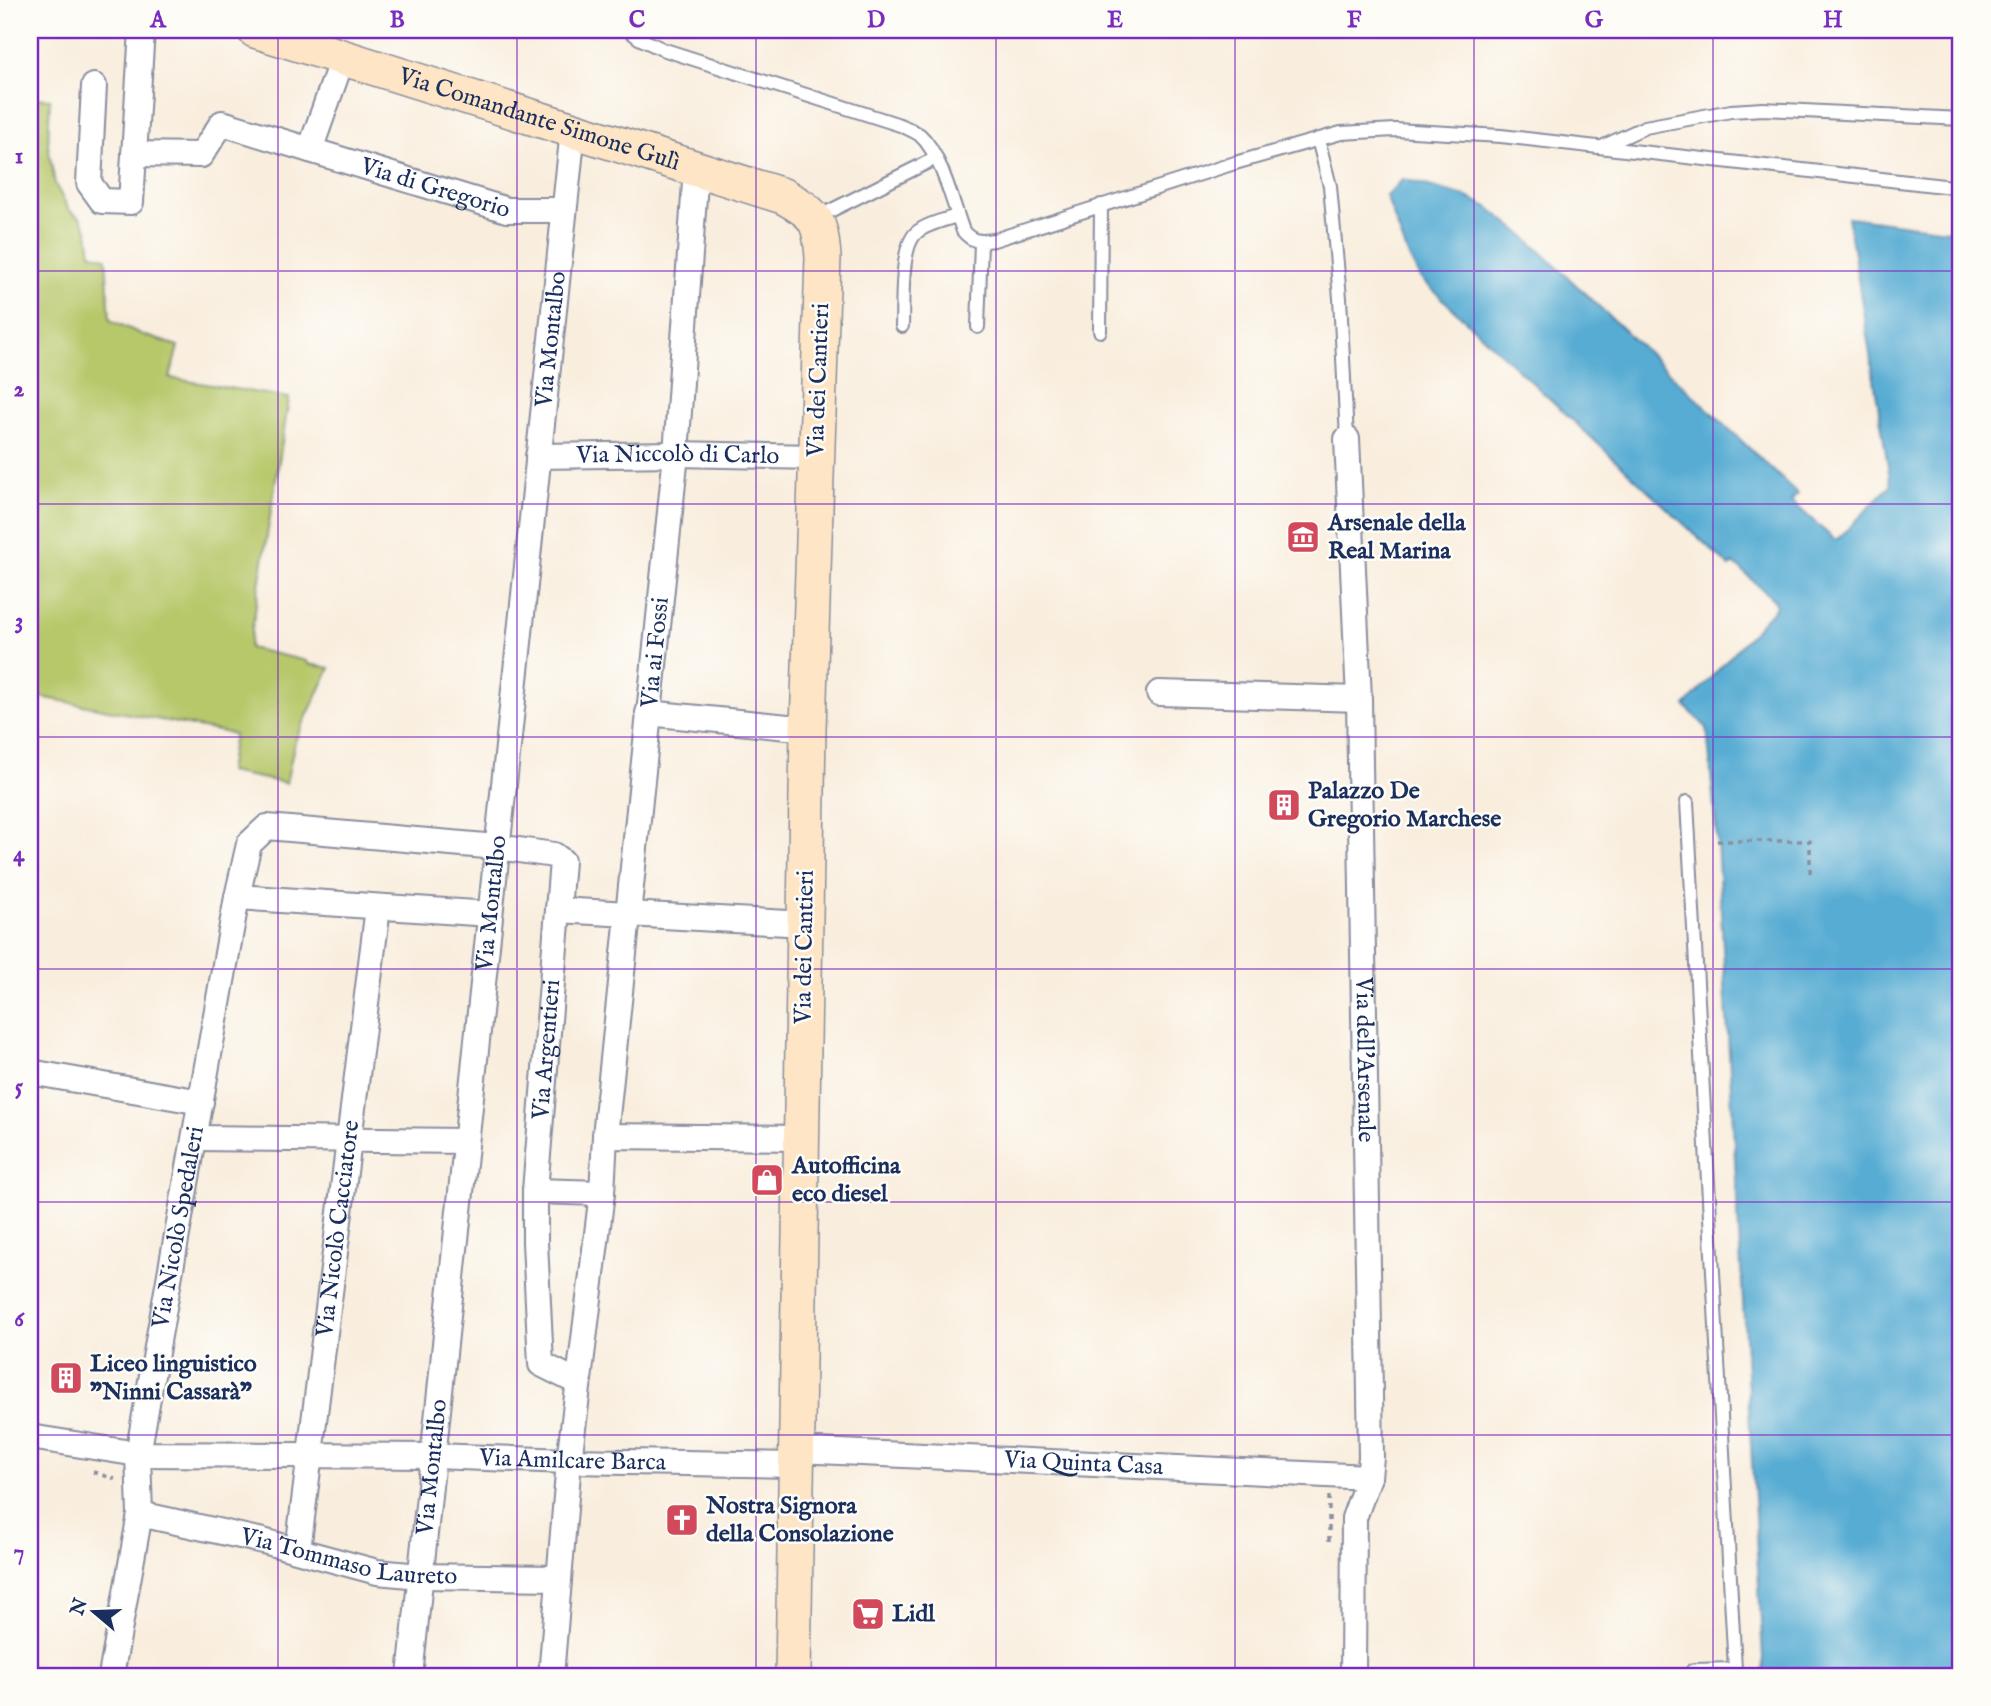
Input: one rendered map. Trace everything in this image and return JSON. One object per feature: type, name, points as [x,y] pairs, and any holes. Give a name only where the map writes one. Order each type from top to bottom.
[{"type":"main road","name":"Via Comandante Simone Gulì","points":[[255,30],[783,196],[816,219]]},
{"type":"main road","name":"Via dei Cantieri","points":[[793,1676],[808,729],[823,257],[816,219]]},
{"type":"street","points":[[94,86],[89,183],[102,201],[131,202],[142,30]]},
{"type":"street","points":[[310,150],[342,59]]},
{"type":"street","name":"Via di Gregorio","points":[[134,154],[201,155],[222,122],[507,210],[564,210]]},
{"type":"street","name":"Via Montalbo","points":[[410,1676],[573,130]]},
{"type":"street","name":"Via ai Fossi","points":[[551,1676],[577,1382],[601,1193],[676,454],[696,168]]},
{"type":"street","name":"Via dell'Arsenale","points":[[1348,439],[1359,699],[1371,1430],[1369,1477],[1354,1518],[1353,1676]]},
{"type":"street","name":"Via Niccolò di Carlo","points":[[538,456],[676,454],[817,457]]},
{"type":"street","points":[[1159,693],[1359,699]]},
{"type":"street","points":[[648,713],[808,729]]},
{"type":"street","name":"Via Nicolò Spedaleri","points":[[111,1676],[140,1514],[138,1454],[237,897],[250,844],[267,827],[497,847]]},
{"type":"street","name":"Via Argentieri","points":[[497,847],[554,855],[562,860],[535,1191],[541,1364],[577,1382]]},
{"type":"street","points":[[237,897],[490,914]]},
{"type":"street","name":"Via Nicolò Cacciatore","points":[[298,1550],[378,907]]},
{"type":"street","points":[[558,910],[805,924]]},
{"type":"street","points":[[30,1072],[201,1102]]},
{"type":"street","points":[[605,1136],[802,1138]]},
{"type":"street","points":[[195,1138],[466,1141]]},
{"type":"street","points":[[535,1191],[601,1193]]},
{"type":"street","name":"Via Amilcare Barca","points":[[30,1437],[138,1454],[433,1456],[569,1461],[797,1457]]},
{"type":"street","name":"Via Quinta Casa","points":[[797,1457],[1369,1477]]},
{"type":"street","name":"Via Tommaso Laureto","points":[[140,1514],[298,1550],[377,1572],[420,1576],[559,1578]]},
{"type":"lane","points":[[629,30],[662,49],[900,125],[922,137],[936,158],[963,230],[970,239],[981,242],[1318,139],[1363,131],[1441,131],[1604,146],[1961,188]]},
{"type":"lane","points":[[1604,146],[1645,127],[1731,111],[1763,109],[1961,119]]},
{"type":"lane","points":[[1318,139],[1330,186],[1348,439]]},
{"type":"lane","points":[[816,219],[936,158]]},
{"type":"lane","points":[[1100,331],[1101,205]]},
{"type":"lane","points":[[902,326],[909,244],[916,233],[957,216]]},
{"type":"lane","points":[[978,327],[981,242]]},
{"type":"lane","points":[[1686,802],[1735,1669],[1693,1670],[1693,1676]]},
{"type":"path","points":[[1717,841],[1810,841],[1810,873]]},
{"type":"green space","points":[[30,98],[50,99],[48,146],[55,184],[69,210],[81,218],[88,232],[91,253],[106,258],[110,320],[143,335],[178,346],[170,378],[289,398],[249,648],[330,668],[295,741],[286,783],[228,772],[234,734],[30,695]]},
{"type":"water","points":[[1403,179],[1465,196],[1488,207],[1523,235],[1798,494],[1791,501],[1835,540],[1891,485],[1848,217],[1961,232],[1961,1676],[1764,1676],[1717,841],[1707,728],[1685,706],[1776,607],[1775,601],[1734,563],[1730,567],[1420,278],[1408,255],[1386,196]]},
{"type":"place","name":"Arsenale della Real Marina","points":[[1303,537]]},
{"type":"place","name":"Palazzo De Gregorio Marchese","points":[[1284,805]]},
{"type":"place","name":"Autofficina eco diesel","points":[[767,1180]]},
{"type":"place","name":"Liceo linguistico \"Ninni Cassarà\"","points":[[66,1378]]},
{"type":"place","name":"Nostra Signora della Consolazione","points":[[682,1520]]},
{"type":"place","name":"Lidl","points":[[868,1614]]}]
